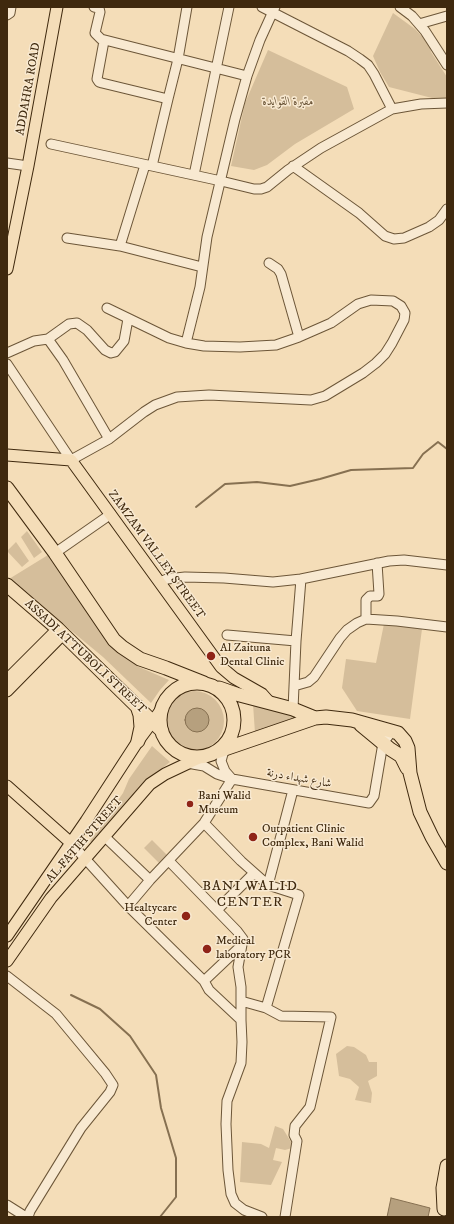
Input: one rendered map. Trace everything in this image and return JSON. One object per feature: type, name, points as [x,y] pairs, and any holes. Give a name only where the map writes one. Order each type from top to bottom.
[{"type":"highway","points":[[7,488],[114,640],[122,647],[140,659],[210,685],[236,694],[293,709],[315,718]]},
{"type":"highway","name":"ASSADI ATTUBOLI STREET","points":[[7,585],[60,631],[162,731]]},
{"type":"highway","points":[[222,749],[231,736],[234,722],[234,715],[230,701],[224,694],[210,685],[189,683],[179,687],[170,694],[164,702],[161,710],[160,722],[162,731],[168,742],[176,750],[187,756],[202,757],[315,718],[326,717],[352,720],[392,731],[401,736],[403,750],[420,812],[447,863]]},
{"type":"highway","points":[[137,706],[140,715],[141,727],[138,741]]},
{"type":"highway","points":[[352,720],[366,728],[383,743],[403,750]]},
{"type":"highway","points":[[444,1212],[443,1195],[447,1173]]},
{"type":"main road","name":"ADDAHRA ROAD","points":[[7,269],[28,166],[57,7]]},
{"type":"main road","points":[[7,455],[72,460]]},
{"type":"main road","name":"ZAMZAM VALLEY STREET","points":[[72,460],[221,667],[234,678],[262,694],[270,703]]},
{"type":"main road","points":[[7,680],[60,631]]},
{"type":"main road","points":[[7,691],[60,631]]},
{"type":"main road","name":"AL FATIH STREET","points":[[7,936],[71,843],[138,741],[161,710]]},
{"type":"main road","name":"AL FATIH STREET","points":[[7,961],[41,912],[84,859],[150,784],[202,757]]},
{"type":"main road","points":[[7,786],[71,843]]},
{"type":"main road","points":[[30,902],[41,912]]},
{"type":"street","points":[[7,16],[10,13],[11,7]]},
{"type":"street","points":[[94,7],[99,8],[100,12],[95,33],[104,40],[247,76]]},
{"type":"street","points":[[120,246],[149,165],[168,99],[178,59],[187,7]]},
{"type":"street","points":[[194,175],[215,68],[229,7]]},
{"type":"street","points":[[262,7],[274,9],[348,50],[368,65],[392,109]]},
{"type":"street","points":[[400,7],[412,16],[419,24],[438,49],[447,65]]},
{"type":"street","points":[[186,343],[200,288],[207,237],[235,119],[247,76],[260,40],[274,9]]},
{"type":"street","points":[[419,24],[447,16]]},
{"type":"street","points":[[104,40],[97,79],[99,82],[102,84],[168,99]]},
{"type":"street","points":[[51,144],[220,180],[254,189],[261,189],[321,148],[392,109],[415,104],[447,103]]},
{"type":"street","points":[[7,163],[28,166]]},
{"type":"street","points":[[293,166],[359,213],[385,236],[394,239],[404,238],[429,227],[439,220],[447,209]]},
{"type":"street","points":[[67,238],[120,246],[202,267]]},
{"type":"street","points":[[269,263],[278,269],[281,274],[299,336]]},
{"type":"street","points":[[7,364],[72,460],[109,439],[155,405],[177,397],[208,395],[311,400],[325,396],[363,373],[385,354],[404,320],[405,313],[401,306],[393,301],[371,300],[358,304],[331,323],[276,345],[204,346],[169,338],[107,308]]},
{"type":"street","points":[[7,353],[27,343],[48,339],[69,324],[77,322],[87,330],[105,350],[111,353],[119,349],[124,341],[128,319]]},
{"type":"street","points":[[48,339],[63,360],[109,439]]},
{"type":"street","points":[[54,553],[111,514]]},
{"type":"street","points":[[160,582],[167,579],[185,578],[224,578],[272,582],[301,579],[355,569],[377,563],[404,560],[447,565]]},
{"type":"street","points":[[366,619],[366,600],[370,596],[378,596],[380,594],[377,563]]},
{"type":"street","points":[[293,709],[301,579]]},
{"type":"street","points":[[294,686],[308,682],[314,677],[347,630],[366,619],[447,627]]},
{"type":"street","points":[[227,635],[296,641]]},
{"type":"street","points":[[380,764],[383,743],[392,731]]},
{"type":"street","points":[[128,906],[150,880],[204,823],[232,779],[221,761],[223,754],[222,749]]},
{"type":"street","points":[[380,764],[403,750]]},
{"type":"street","name":"شارع شهداء درنة","points":[[188,763],[204,766],[217,774],[232,779],[369,803],[374,796],[380,764]]},
{"type":"street","points":[[268,885],[293,790]]},
{"type":"street","points":[[204,823],[268,885],[299,895],[266,1008]]},
{"type":"street","points":[[104,836],[150,880]]},
{"type":"street","points":[[71,843],[128,906],[204,982],[209,990],[241,1020]]},
{"type":"street","points":[[169,861],[243,939],[238,967],[241,987],[241,1063],[227,1101],[226,1124],[228,1170],[231,1194],[235,1203],[244,1210],[262,1217]]},
{"type":"street","points":[[217,910],[254,873]]},
{"type":"street","points":[[204,982],[242,945]]},
{"type":"street","points":[[7,976],[56,1014],[105,1073],[113,1085],[110,1092],[81,1128],[27,1217],[7,1205]]},
{"type":"street","points":[[241,1001],[266,1008],[281,1016],[331,1017],[310,1107],[295,1126],[294,1135],[296,1141],[285,1217]]},
{"type":"green space","points":[[393,13],[415,29],[430,45],[431,52],[447,77],[447,98],[436,99],[389,87],[373,56]]},
{"type":"green space","name":"مقبرة القوايدة","points":[[268,50],[347,87],[354,109],[295,144],[267,165],[254,170],[231,166],[245,103]]},
{"type":"green space","points":[[27,531],[42,552],[34,558],[21,537]]},
{"type":"green space","points":[[16,542],[29,561],[22,567],[7,551]]},
{"type":"green space","points":[[48,555],[99,627],[122,655],[139,667],[169,680],[151,703],[103,657],[9,579]]},
{"type":"green space","points":[[384,624],[422,629],[410,719],[357,711],[342,688],[346,659],[376,663]]},
{"type":"green space","points":[[188,691],[200,691],[216,699],[222,709],[224,721],[222,733],[216,743],[200,751],[188,751],[172,743],[164,727],[164,715],[172,699]]},
{"type":"green space","points":[[253,704],[297,717],[255,733]]},
{"type":"green space","points":[[152,746],[170,762],[146,781],[92,844],[90,841],[123,793],[129,779]]},
{"type":"green space","points":[[152,840],[168,856],[160,864],[144,848]]},
{"type":"green space","points":[[347,1046],[354,1047],[366,1055],[369,1062],[377,1062],[377,1076],[368,1081],[372,1093],[371,1103],[355,1100],[359,1087],[350,1079],[339,1076],[336,1054]]},
{"type":"green space","points":[[275,1126],[283,1129],[293,1145],[292,1148],[285,1150],[276,1148],[273,1160],[282,1162],[271,1185],[240,1182],[242,1142],[261,1144],[269,1148]]},
{"type":"shaded area","points":[[197,708],[202,709],[208,715],[208,725],[202,731],[197,732],[192,731],[186,725],[185,720],[186,715],[192,709]]},
{"type":"shaded area","points":[[391,1198],[430,1208],[428,1217],[387,1217]]},
{"type":"waterway","points":[[196,507],[225,484],[257,482],[290,486],[351,470],[413,468],[423,454],[438,442],[447,449]]},
{"type":"waterway","points":[[71,995],[100,1009],[130,1036],[156,1075],[161,1108],[176,1158],[176,1197],[160,1217]]},
{"type":"place","name":"Al Zaituna Dental Clinic","points":[[211,656]]},
{"type":"place","name":"Bani Walid Museum","points":[[190,804]]},
{"type":"place","name":"Outpatient Clinic Complex, Bani Walid","points":[[253,837]]},
{"type":"place","name":"Healtycare Center","points":[[186,916]]},
{"type":"place","name":"Medical laboratory PCR","points":[[207,949]]},
{"type":"district","name":"BANI WALID CENTER","points":[[250,896]]}]
